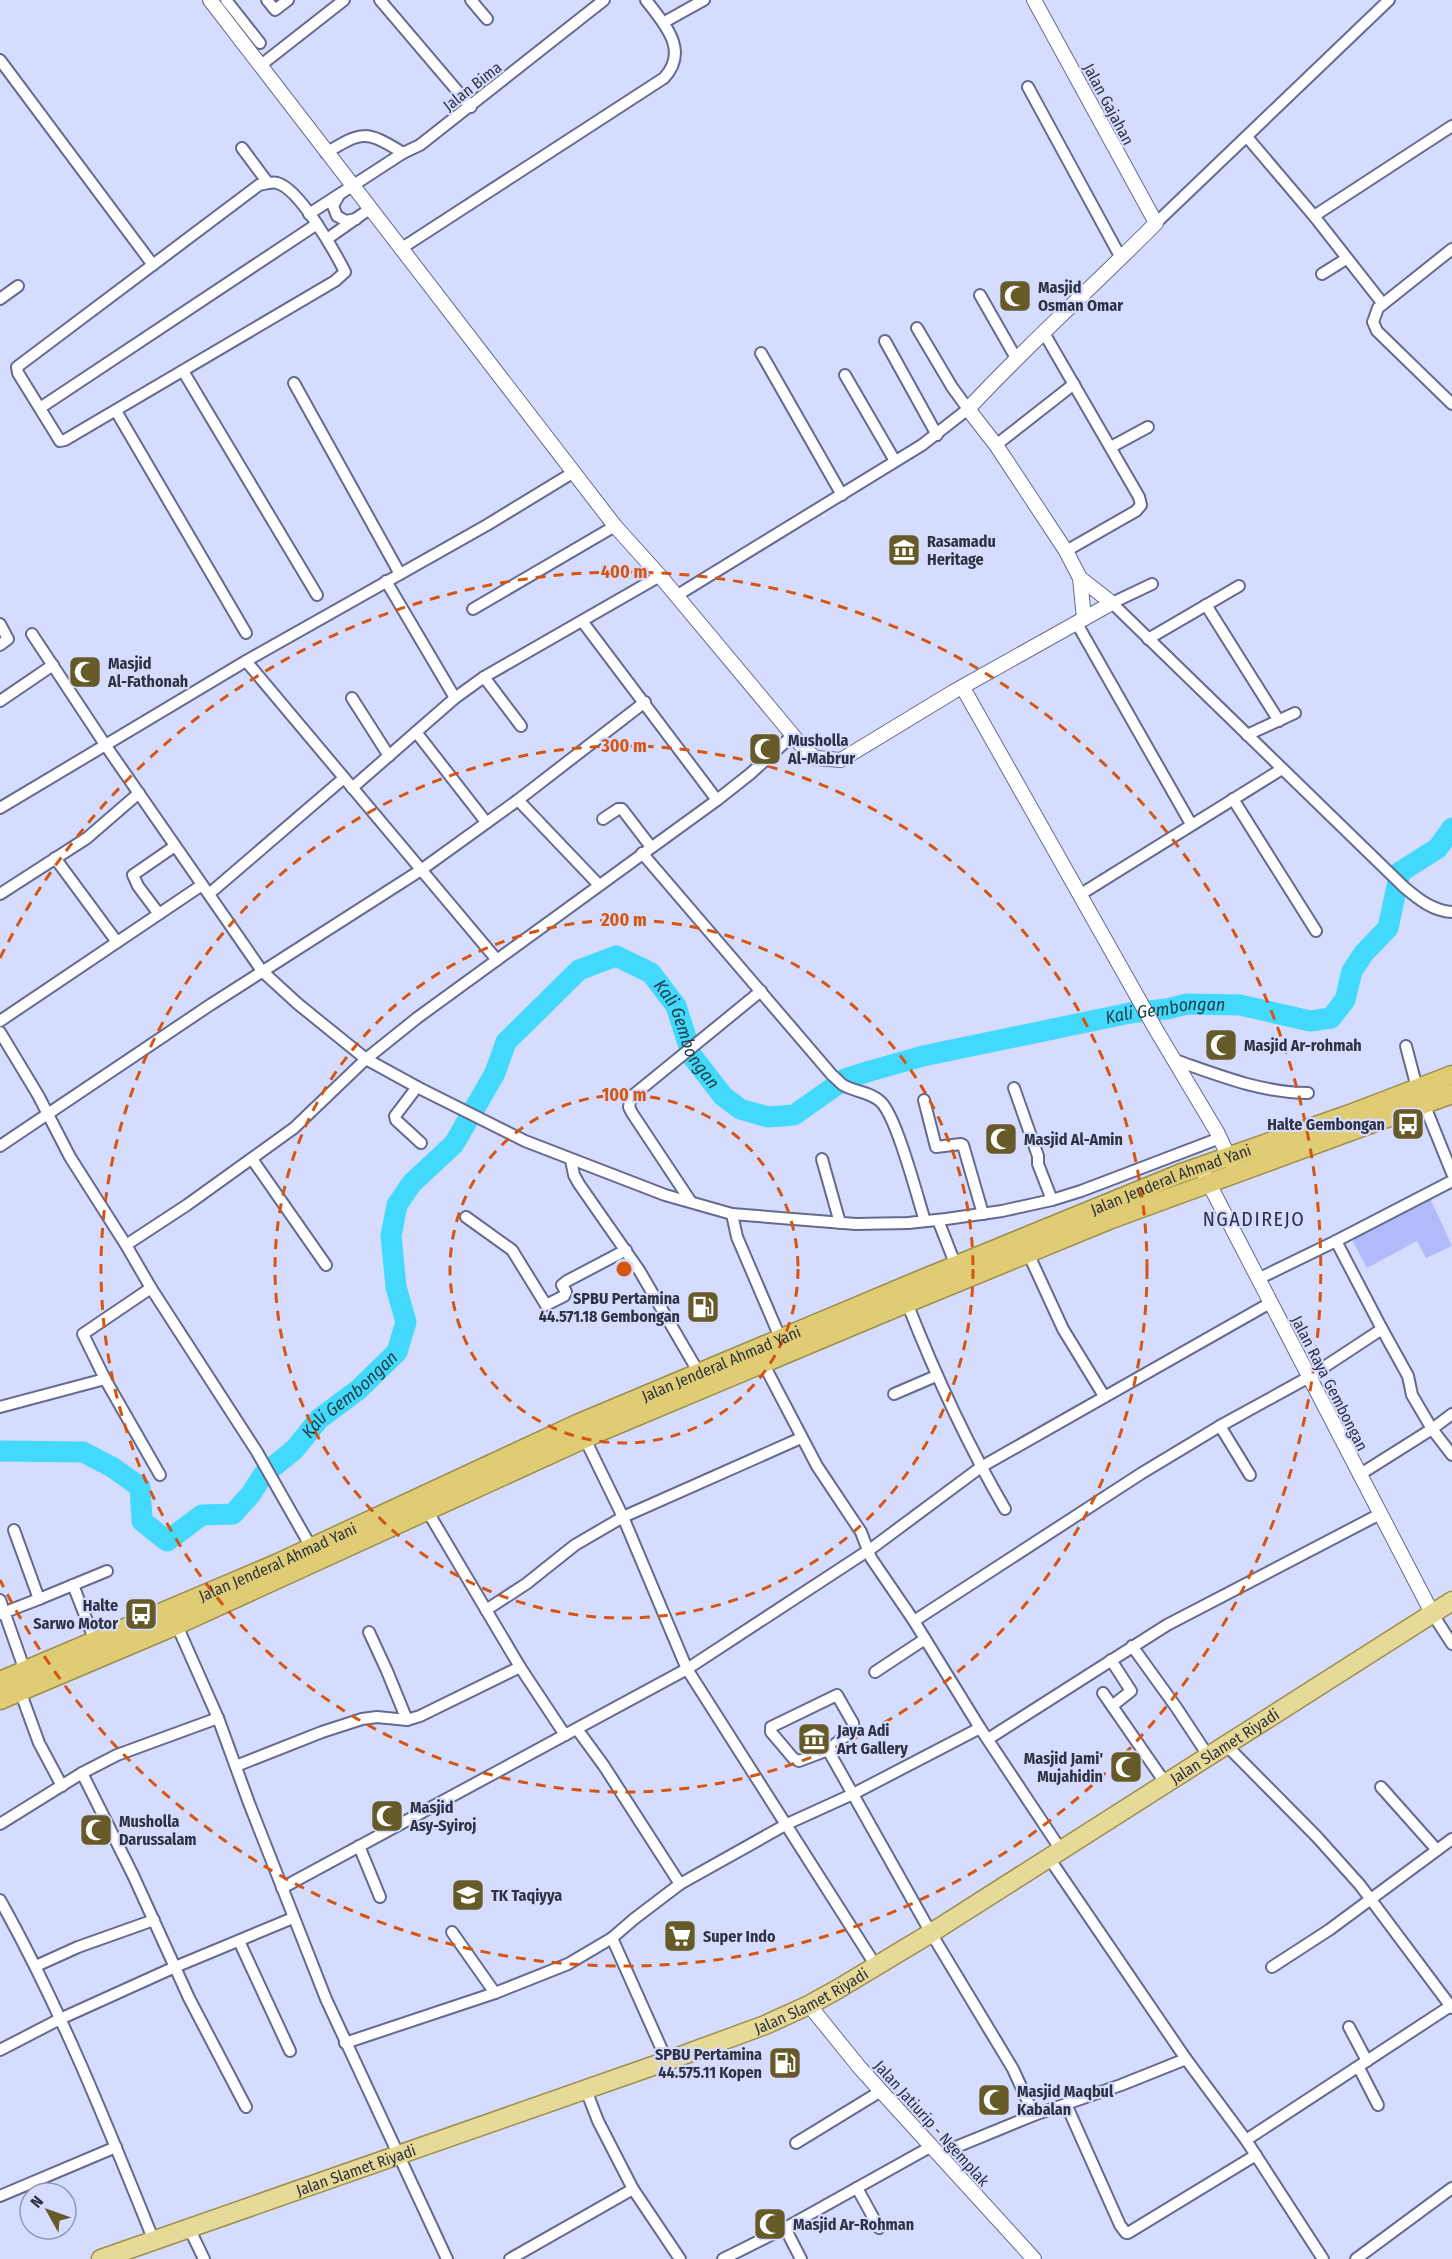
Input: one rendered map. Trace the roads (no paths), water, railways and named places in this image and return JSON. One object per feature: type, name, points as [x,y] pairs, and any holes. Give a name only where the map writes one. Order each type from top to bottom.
[{"type":"highway","name":"Jalan Jenderal Ahmad Yani","points":[[784,1347],[907,1303],[1109,1220],[1236,1174],[1421,1096],[1452,1075]]},
{"type":"highway","name":"Jalan Jenderal Ahmad Yani","points":[[0,1682],[95,1641],[173,1618],[311,1547],[585,1439],[956,1266],[1202,1166],[1294,1134],[1421,1096],[1452,1094]]},
{"type":"highway","name":"Jalan Jenderal Ahmad Yani","points":[[0,1700],[423,1504],[578,1424],[699,1373],[760,1357]]},
{"type":"main road","name":"Jalan Slamet Riyadi","points":[[101,2259],[668,2061],[741,2034],[809,2005],[931,1933],[1452,1601]]},
{"type":"street","points":[[210,0],[615,526],[660,576],[792,736],[816,759],[841,760],[1080,620],[1152,584]]},
{"type":"street","points":[[226,0],[260,43]]},
{"type":"street","points":[[267,0],[275,10],[288,0]]},
{"type":"street","points":[[261,65],[344,0]]},
{"type":"street","points":[[380,0],[471,107]]},
{"type":"street","points":[[471,0],[487,19]]},
{"type":"street","name":"Jalan Bima","points":[[353,185],[403,153],[420,145],[604,0]]},
{"type":"street","points":[[402,248],[664,78],[674,64],[675,46],[662,22],[646,0]]},
{"type":"street","points":[[668,20],[704,0]]},
{"type":"street","name":"Jalan Gajahan","points":[[1034,0],[1156,223]]},
{"type":"street","points":[[676,596],[937,435],[968,409],[1016,358],[1389,0]]},
{"type":"street","points":[[0,60],[153,265]]},
{"type":"street","points":[[1028,87],[1121,258]]},
{"type":"street","points":[[1314,216],[1452,126]]},
{"type":"street","points":[[326,153],[354,136],[364,135],[390,145],[403,153]]},
{"type":"street","points":[[1247,136],[1383,304]]},
{"type":"street","points":[[242,148],[268,183]]},
{"type":"street","points":[[278,183],[287,188],[317,224],[345,272],[336,281],[116,411],[60,441],[18,373],[17,367],[153,265],[259,185],[278,183]]},
{"type":"street","points":[[309,214],[353,185]]},
{"type":"street","points":[[340,193],[334,201],[334,212],[346,221],[356,219]]},
{"type":"street","points":[[327,239],[371,208]]},
{"type":"street","points":[[40,408],[317,224]]},
{"type":"street","points":[[1452,249],[1383,304],[1373,318],[1377,331],[1452,404]]},
{"type":"street","points":[[1322,274],[1346,259]]},
{"type":"street","points":[[0,299],[18,286]]},
{"type":"street","points":[[980,295],[1016,358]]},
{"type":"street","points":[[917,328],[952,387],[996,445],[1066,552],[1080,578],[1112,603],[1404,887],[1430,906],[1444,912],[1452,912]]},
{"type":"street","points":[[1044,333],[1112,447],[1141,505],[1136,511],[1066,552]]},
{"type":"street","points":[[885,341],[937,435]]},
{"type":"street","points":[[761,353],[842,495]]},
{"type":"street","points":[[183,371],[318,595]]},
{"type":"street","points":[[845,375],[895,461]]},
{"type":"street","points":[[294,382],[400,574]]},
{"type":"street","points":[[996,445],[1074,384]]},
{"type":"street","points":[[116,411],[246,633]]},
{"type":"street","points":[[1112,447],[1148,428]]},
{"type":"street","points":[[0,808],[574,472]]},
{"type":"street","points":[[473,609],[615,526]]},
{"type":"street","points":[[352,788],[455,698],[484,677],[660,576]]},
{"type":"street","points":[[1080,578],[1080,620],[1191,824]]},
{"type":"street","points":[[386,581],[455,698]]},
{"type":"street","points":[[1148,639],[1239,586]]},
{"type":"street","points":[[1206,605],[1279,720]]},
{"type":"street","points":[[582,621],[717,800]]},
{"type":"street","points":[[0,624],[8,639],[0,645]]},
{"type":"street","points":[[32,634],[106,746],[262,971],[298,1004],[366,1059],[525,1141],[656,1192],[732,1214],[840,1223],[938,1220],[983,1214],[1052,1200],[1220,1138]]},
{"type":"street","points":[[246,662],[497,960]]},
{"type":"street","points":[[0,701],[53,665]]},
{"type":"street","points":[[484,677],[521,726]]},
{"type":"street","points":[[963,688],[1139,1000],[1220,1138],[1236,1174]]},
{"type":"street","points":[[352,698],[389,756]]},
{"type":"street","points":[[0,1146],[262,971],[421,870],[518,800],[645,702]]},
{"type":"street","points":[[1248,735],[1295,713]]},
{"type":"street","points":[[416,732],[486,822]]},
{"type":"street","points":[[126,1245],[252,1159],[303,1120],[366,1059],[417,1018],[717,800],[792,736]]},
{"type":"street","points":[[1081,894],[1282,769]]},
{"type":"street","points":[[0,1021],[159,914],[205,890],[344,778]]},
{"type":"street","points":[[0,894],[103,825],[139,793]]},
{"type":"street","points":[[1233,799],[1316,931]]},
{"type":"street","points":[[518,800],[599,885]]},
{"type":"street","points":[[603,819],[618,808],[622,809],[647,850],[832,1075],[844,1085],[874,1097],[883,1104],[889,1113],[925,1221]]},
{"type":"street","points":[[159,914],[138,886],[133,875],[175,846]]},
{"type":"street","points":[[55,858],[117,942]]},
{"type":"street","points":[[691,1202],[632,1113],[629,1101],[761,991]]},
{"type":"street","points":[[0,1032],[81,1174],[272,1476],[311,1547]]},
{"type":"street","points":[[1406,1046],[1421,1096],[1452,1173]]},
{"type":"street","points":[[1174,1060],[1261,1088],[1308,1093]]},
{"type":"street","points":[[417,1087],[395,1116],[396,1120],[421,1143]]},
{"type":"street","points":[[1014,1088],[1052,1200]]},
{"type":"street","points":[[924,1100],[936,1147],[961,1143],[963,1145],[983,1214]]},
{"type":"street","points":[[252,1159],[326,1265]]},
{"type":"street","points":[[822,1159],[840,1223]]},
{"type":"street","points":[[571,1160],[574,1175],[579,1184],[626,1250],[699,1373]]},
{"type":"street","name":"Jalan Raya Gembongan","points":[[1202,1166],[1208,1184],[1432,1613]]},
{"type":"street","points":[[1258,1279],[1452,1181]]},
{"type":"street","points":[[732,1214],[737,1237],[784,1347]]},
{"type":"street","points":[[466,1217],[512,1250],[546,1305],[566,1293],[562,1285],[567,1281],[626,1250]]},
{"type":"street","points":[[938,1220],[956,1266]]},
{"type":"street","points":[[1336,1241],[1408,1376],[1412,1395],[1432,1429],[1452,1455]]},
{"type":"street","points":[[1028,1253],[1063,1329],[1104,1396]]},
{"type":"street","points":[[151,1288],[83,1334],[105,1379],[160,1475]]},
{"type":"street","points":[[907,1303],[936,1376],[981,1467],[1005,1509]]},
{"type":"street","points":[[282,1888],[687,1669],[868,1550],[981,1467],[1270,1304]]},
{"type":"street","points":[[914,1621],[1142,1473],[1220,1426],[1309,1377],[1382,1329]]},
{"type":"street","points":[[760,1357],[801,1438],[836,1498],[861,1532],[868,1550],[988,1739],[1055,1854],[1186,2059],[1246,2140],[1323,2259]]},
{"type":"street","points":[[894,1394],[936,1376]]},
{"type":"street","points":[[0,1407],[105,1379]]},
{"type":"street","points":[[1359,1475],[1452,1414]]},
{"type":"street","points":[[1220,1426],[1250,1475]]},
{"type":"street","points":[[486,1610],[526,1584],[574,1545],[623,1516],[801,1438]]},
{"type":"street","points":[[585,1439],[623,1516],[687,1669],[876,1966]]},
{"type":"street","points":[[423,1504],[520,1667],[565,1736]]},
{"type":"street","points":[[988,1739],[1176,1620],[1380,1514]]},
{"type":"street","points":[[14,1530],[39,1599]]},
{"type":"street","points":[[2,1613],[106,1570]]},
{"type":"street","points":[[73,1585],[95,1641]]},
{"type":"street","points":[[0,1600],[2,1613],[25,1671]]},
{"type":"street","points":[[1432,1613],[1452,1644]]},
{"type":"street","points":[[173,1618],[218,1718],[293,1918],[345,2043],[447,2259]]},
{"type":"street","points":[[369,1632],[407,1720]]},
{"type":"street","points":[[875,1672],[925,1639]]},
{"type":"street","points":[[1132,1646],[1209,1757]]},
{"type":"street","points":[[1111,1660],[1131,1691],[1112,1706]]},
{"type":"street","points":[[236,1766],[322,1732],[363,1719],[377,1717],[407,1720],[520,1667]]},
{"type":"street","points":[[20,1691],[39,1743],[62,1786]]},
{"type":"street","points":[[1103,1693],[1166,1784]]},
{"type":"street","points":[[837,1695],[854,1729],[828,1750],[799,1761],[793,1758],[771,1732],[771,1727],[837,1695]]},
{"type":"street","points":[[0,1824],[82,1773],[117,1755],[218,1718]]},
{"type":"street","points":[[345,2043],[549,1973],[612,1938],[650,1905],[680,1884],[787,1824],[853,1794],[980,1728]]},
{"type":"street","points":[[577,1729],[604,1766],[680,1884]]},
{"type":"street","points":[[1226,1746],[1317,1837],[1371,1899],[1452,2006],[1246,2140]]},
{"type":"street","points":[[828,1750],[931,1933],[1013,2069],[1034,2115]]},
{"type":"street","points":[[82,1773],[175,1967],[246,2107]]},
{"type":"street","points":[[1381,1787],[1437,1850]]},
{"type":"street","points":[[1272,1967],[1437,1850],[1451,1843]]},
{"type":"street","points":[[359,1846],[380,1897]]},
{"type":"street","points":[[1,1905],[36,1966],[116,2147],[154,2241]]},
{"type":"street","points":[[0,2050],[60,2019],[175,1967],[293,1918]]},
{"type":"street","points":[[36,1966],[78,1947],[154,1920]]},
{"type":"street","points":[[452,1932],[495,1993]]},
{"type":"street","points":[[612,1938],[668,2061]]},
{"type":"street","points":[[239,1941],[290,2051]]},
{"type":"street","name":"Jalan Jatiurip - Ngemplak","points":[[809,2005],[860,2068],[1028,2257]]},
{"type":"street","points":[[1349,2027],[1378,2105]]},
{"type":"street","points":[[723,2259],[857,2188],[935,2150],[1186,2059]]},
{"type":"street","points":[[586,2090],[598,2121],[633,2189],[680,2259]]},
{"type":"street","points":[[796,2143],[881,2091]]},
{"type":"street","points":[[1066,2104],[1120,2225],[1126,2233],[1160,2215],[1256,2155]]},
{"type":"street","points":[[0,2196],[116,2147]]},
{"type":"street","points":[[857,2188],[879,2228]]},
{"type":"street","points":[[1356,2259],[1452,2188]]},
{"type":"street","points":[[510,2259],[633,2189]]},
{"type":"street","points":[[189,2228],[204,2259]]},
{"type":"street","points":[[785,2228],[801,2259]]},
{"type":"waterway","name":"Kali Gembongan","points":[[0,1451],[83,1452],[112,1467],[140,1487],[142,1521],[167,1541],[202,1515],[233,1514],[251,1494],[263,1475],[295,1449],[319,1419],[358,1390],[397,1352],[406,1322],[396,1287],[391,1236],[397,1205],[412,1183],[454,1144],[495,1073],[506,1042],[579,970],[616,956],[651,973],[676,1006],[692,1056],[723,1096],[740,1109],[768,1117],[794,1115],[845,1079],[870,1071],[923,1056],[1130,1013],[1167,1009],[1187,1004],[1240,1005],[1310,1021],[1331,1018],[1345,1000],[1352,971],[1364,953],[1388,928],[1400,872],[1438,848],[1452,828]]},
{"type":"place","name":"Masjid Osman Omar","points":[[1015,296]]},
{"type":"place","name":"Rasamadu Heritage","points":[[904,550]]},
{"type":"place","name":"Masjid Al-Fathonah","points":[[85,672]]},
{"type":"place","name":"Musholla Al-Mabrur","points":[[765,749]]},
{"type":"place","name":"Masjid Ar-rohmah","points":[[1221,1045]]},
{"type":"place","name":"Halte Gembongan","points":[[1408,1124]]},
{"type":"place","name":"Masjid Al-Amin","points":[[1001,1139]]},
{"type":"place","name":"SPBU Pertamina 44.571.18 Gembongan","points":[[703,1307]]},
{"type":"place","name":"Halte Sarwo Motor","points":[[141,1614]]},
{"type":"place","name":"Jaya Adi Art Gallery","points":[[814,1739]]},
{"type":"place","name":"Masjid Jami' Mujahidin","points":[[1126,1767]]},
{"type":"place","name":"Masjid Asy-Syiroj","points":[[387,1816]]},
{"type":"place","name":"Musholla Darussalam","points":[[96,1830]]},
{"type":"place","name":"TK Taqiyya","points":[[468,1895]]},
{"type":"place","name":"Super Indo","points":[[680,1936]]},
{"type":"place","name":"SPBU Pertamina 44.575.11 Kopen","points":[[785,2063]]},
{"type":"place","name":"Masjid Maqbul Kabalan","points":[[994,2100]]},
{"type":"place","name":"Masjid Ar-Rohman","points":[[770,2224]]},
{"type":"district","name":"NGADIREJO","points":[[1254,1219]]}]
